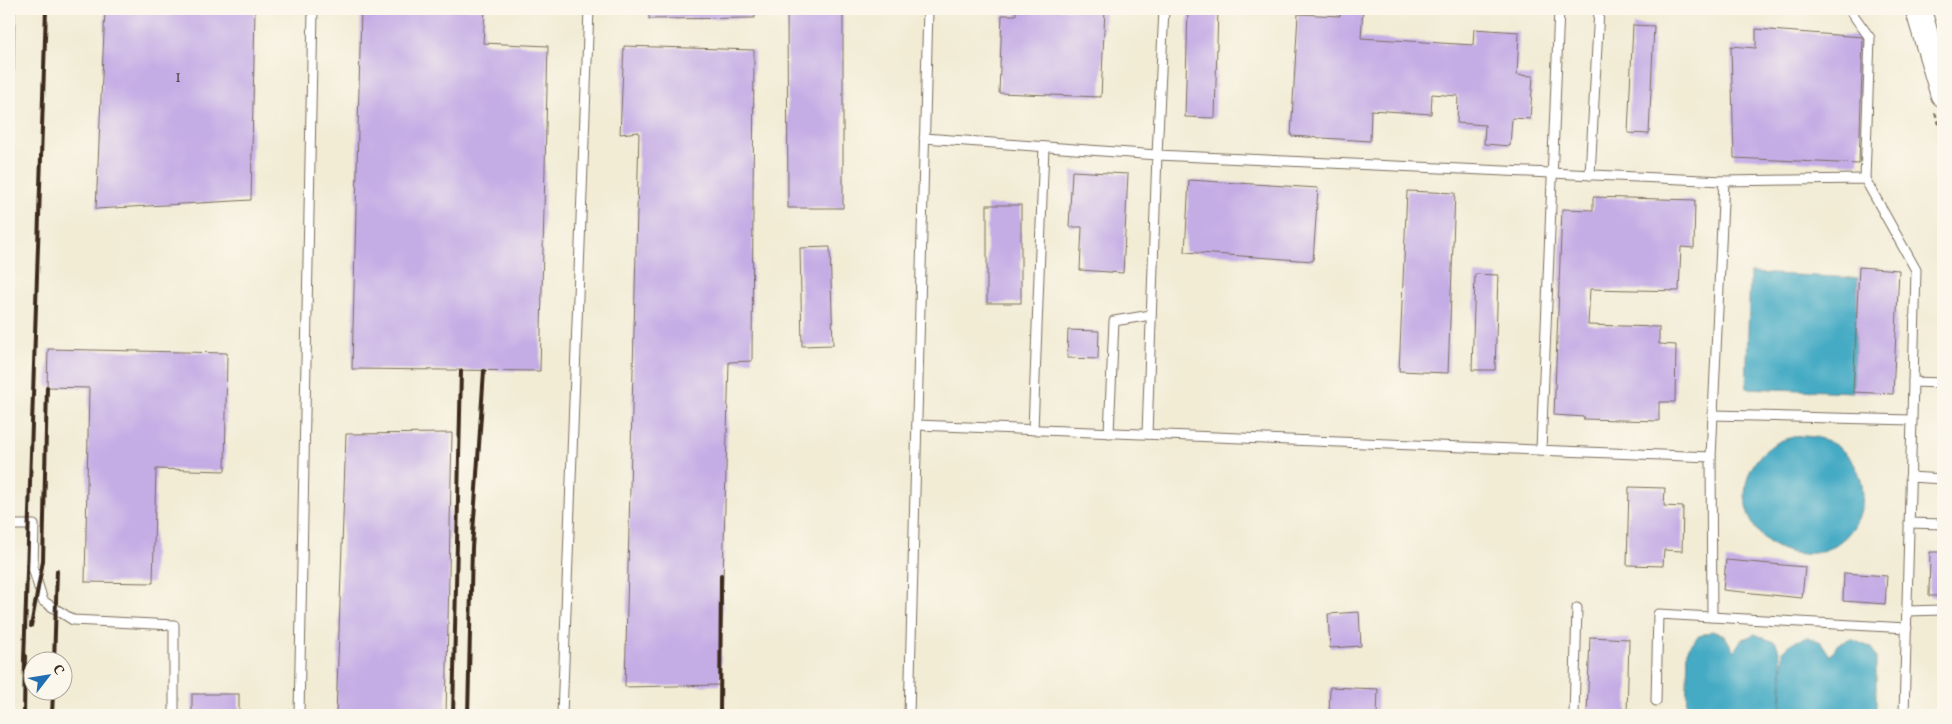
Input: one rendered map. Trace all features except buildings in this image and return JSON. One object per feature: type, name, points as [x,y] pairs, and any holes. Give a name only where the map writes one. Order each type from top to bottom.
[{"type":"street","points":[[1918,9],[1943,94]]},
{"type":"lane","points":[[9,70],[10,9]]},
{"type":"lane","points":[[300,715],[313,9]]},
{"type":"lane","points":[[562,715],[589,9]]},
{"type":"lane","points":[[909,715],[928,9]]},
{"type":"lane","points":[[1147,434],[1164,9]]},
{"type":"lane","points":[[1541,450],[1559,9]]},
{"type":"lane","points":[[1590,175],[1599,9]]},
{"type":"lane","points":[[1849,9],[1870,38],[1865,179],[1916,270],[1904,715]]},
{"type":"lane","points":[[924,138],[1157,155],[1724,181],[1865,179]]},
{"type":"lane","points":[[1034,430],[1044,147]]},
{"type":"lane","points":[[1712,617],[1711,457],[1724,181]]},
{"type":"lane","points":[[1109,433],[1114,321],[1151,315]]},
{"type":"lane","points":[[1913,382],[1943,383]]},
{"type":"lane","points":[[1713,414],[1912,420]]},
{"type":"lane","points":[[917,425],[1711,457]]},
{"type":"lane","points":[[1910,477],[1943,479]]},
{"type":"lane","points":[[1909,523],[1943,524]]},
{"type":"lane","points":[[9,525],[34,525],[33,568],[43,600],[73,620],[174,625],[174,715]]},
{"type":"lane","points":[[1574,715],[1577,608]]},
{"type":"lane","points":[[1907,610],[1943,610]]},
{"type":"lane","points":[[1656,701],[1658,614],[1907,628]]},
{"type":"water","points":[[1750,273],[1858,278],[1853,392],[1746,388]]},
{"type":"water","points":[[1804,436],[1827,440],[1846,453],[1859,472],[1863,495],[1859,518],[1846,537],[1827,550],[1804,554],[1781,550],[1762,537],[1749,518],[1745,495],[1749,472],[1762,453],[1781,440]]},
{"type":"water","points":[[1712,631],[1725,636],[1734,651],[1741,640],[1755,634],[1776,643],[1782,669],[1780,715],[1686,715],[1688,649],[1697,637]]},
{"type":"water","points":[[1808,637],[1821,642],[1830,656],[1837,645],[1851,639],[1872,648],[1876,658],[1876,715],[1781,715],[1783,651],[1793,642]]},
{"type":"railway","points":[[24,652],[46,9]]},
{"type":"railway","points":[[453,715],[461,371]]},
{"type":"railway","points":[[468,715],[472,548],[484,371]]},
{"type":"railway","points":[[31,626],[43,561],[47,387]]},
{"type":"railway","points":[[54,652],[57,571]]},
{"type":"railway","points":[[720,715],[721,575]]},
{"type":"railway","points":[[24,702],[24,715]]},
{"type":"railway","points":[[52,715],[53,702]]}]
